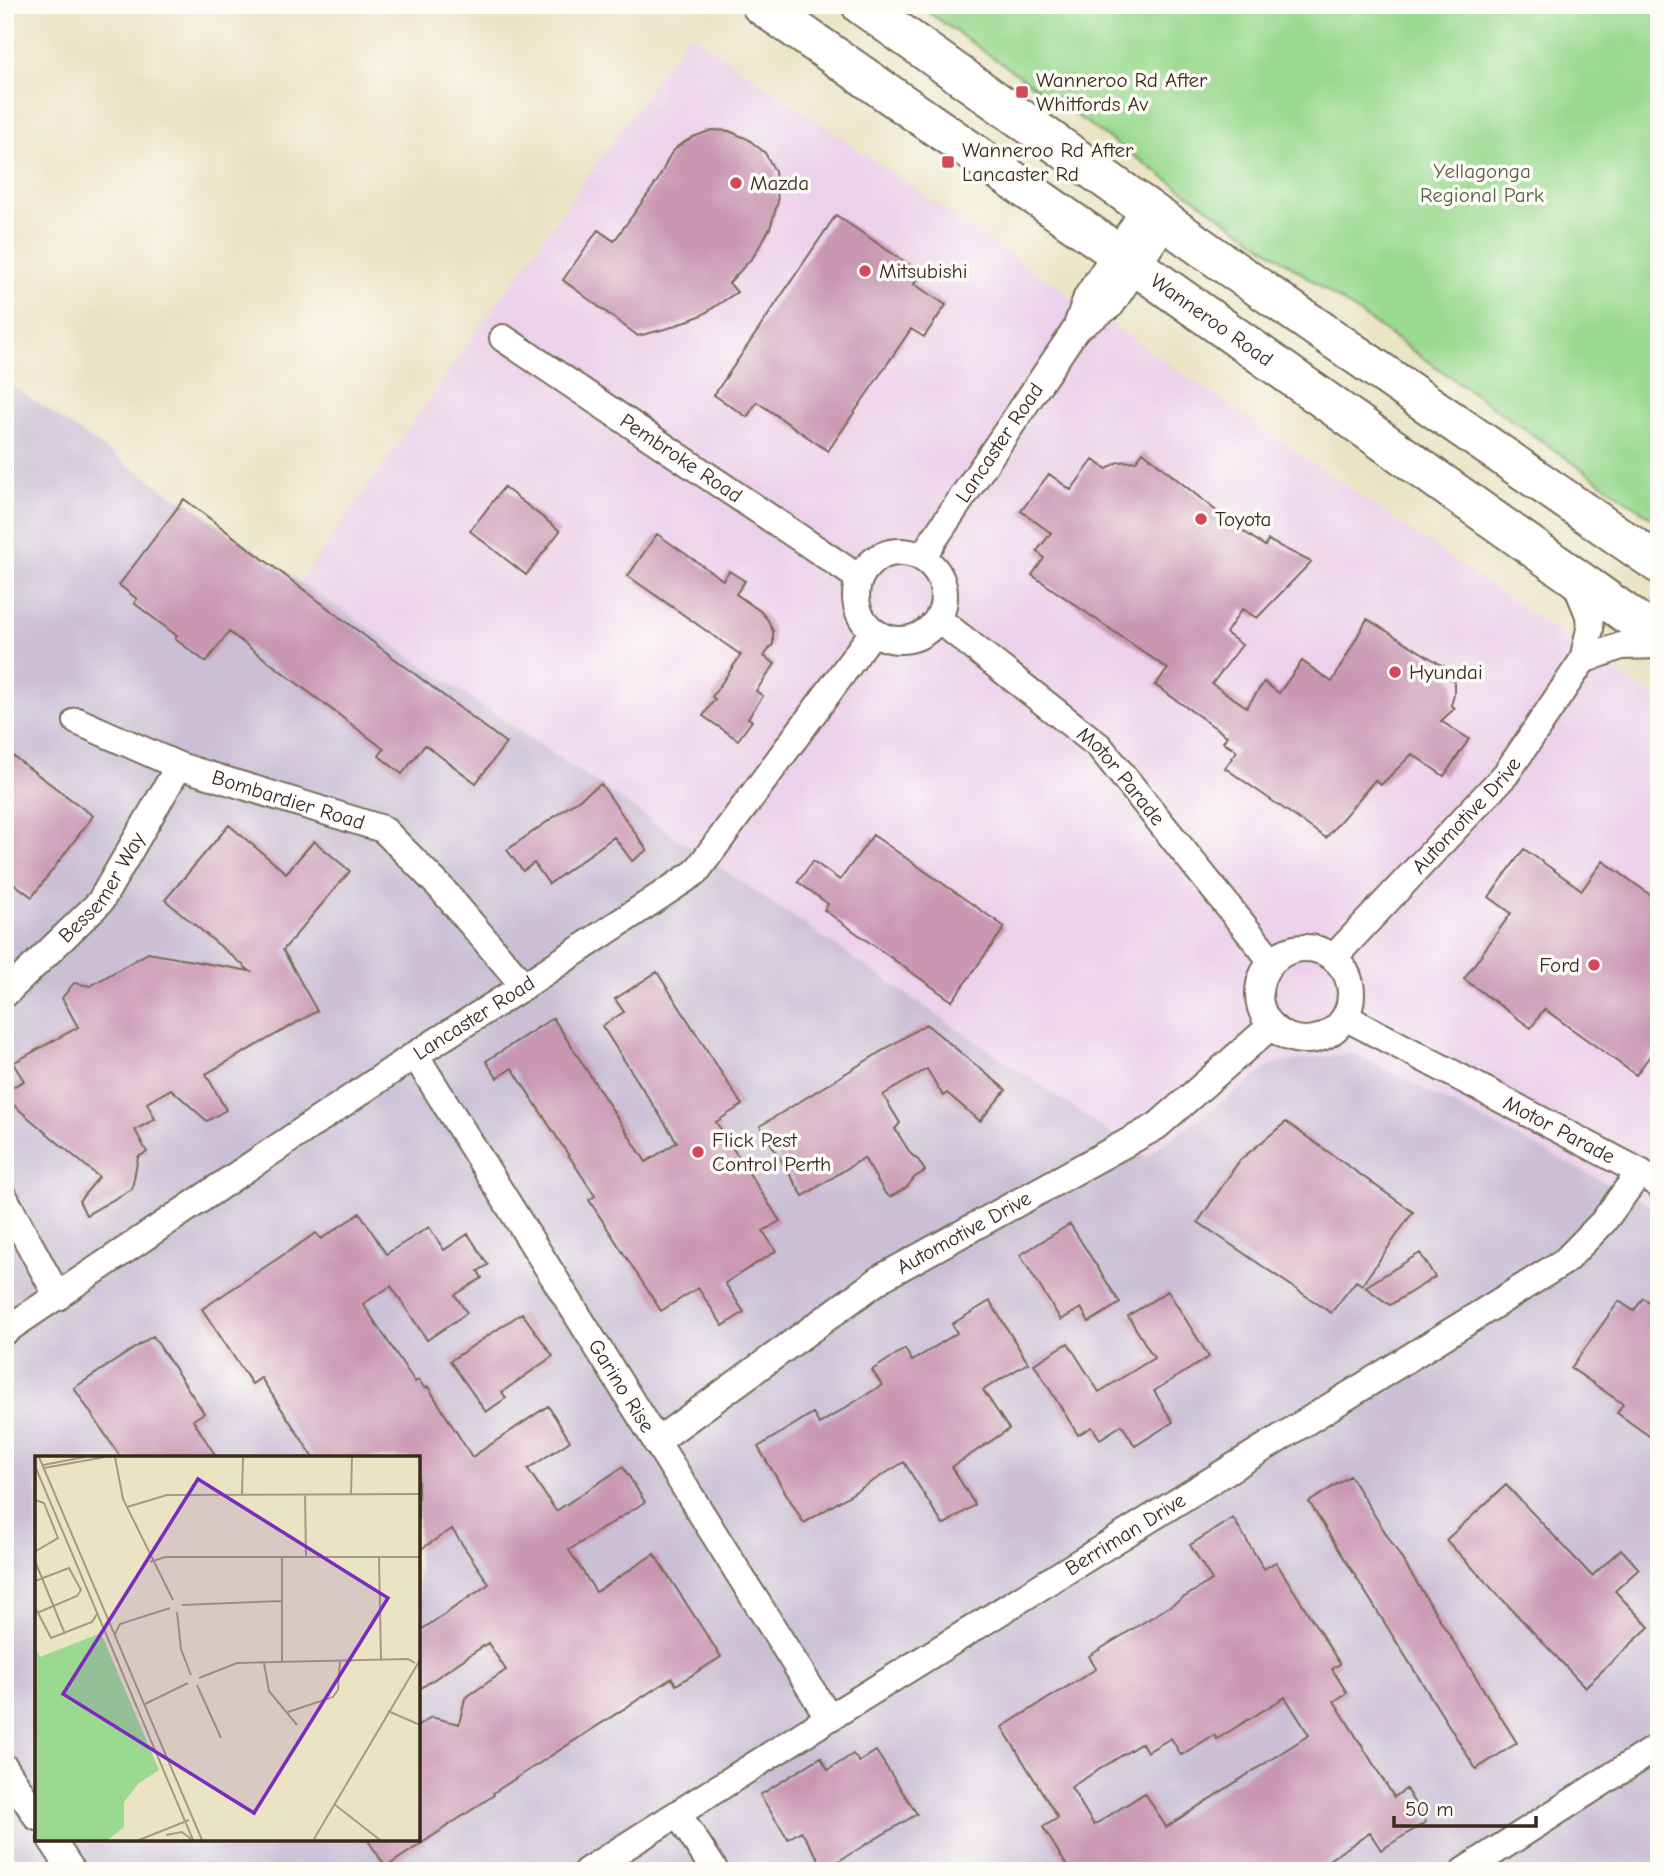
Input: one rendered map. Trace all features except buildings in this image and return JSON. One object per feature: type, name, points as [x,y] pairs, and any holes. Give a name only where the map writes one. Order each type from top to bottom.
[{"type":"highway","name":"Wanneroo Road","points":[[761,5],[1126,259],[1659,637]]},
{"type":"highway","points":[[860,5],[1659,564]]},
{"type":"street","name":"Lancaster Road","points":[[922,557],[1076,329],[1109,307],[1126,259],[1156,214]]},
{"type":"street","name":"Pembroke Road","points":[[503,338],[859,578]]},
{"type":"street","points":[[894,552],[908,552],[922,557],[933,566],[941,578],[945,592],[939,619],[922,635],[901,641],[886,639],[873,632],[862,621],[857,607],[859,578],[868,566],[880,557],[894,552]]},
{"type":"street","name":"Automotive Drive","points":[[1334,957],[1506,774],[1583,660],[1590,629],[1589,615],[1574,577]]},
{"type":"street","name":"Motor Parade","points":[[939,619],[1100,746],[1272,961]]},
{"type":"street","name":"Lancaster Road","points":[[5,1331],[415,1055],[696,872],[873,632]]},
{"type":"street","points":[[1583,660],[1621,646],[1659,645]]},
{"type":"street","name":"Bombardier Road","points":[[77,721],[179,766],[383,829],[441,888],[524,986]]},
{"type":"street","name":"Bessemer Way","points":[[5,994],[100,902],[179,766]]},
{"type":"street","points":[[1303,947],[1320,949],[1334,957],[1345,970],[1351,985],[1351,1002],[1345,1017],[1334,1030],[1319,1038],[1302,1041],[1285,1036],[1271,1026],[1261,1011],[1258,993],[1262,976],[1272,961],[1286,951],[1303,947]]},
{"type":"street","name":"Motor Parade","points":[[1345,1017],[1649,1178]]},
{"type":"street","name":"Automotive Drive","points":[[656,1442],[883,1277],[1157,1126],[1271,1026]]},
{"type":"street","name":"Garino Rise","points":[[415,1055],[829,1718]]},
{"type":"street","name":"Berriman Drive","points":[[587,1871],[1564,1261],[1649,1178]]},
{"type":"street","points":[[5,1199],[58,1297]]},
{"type":"street","points":[[1464,1871],[1659,1746]]},
{"type":"street","points":[[5,1768],[35,1814]]},
{"type":"street","points":[[678,1814],[715,1871]]},
{"type":"street","points":[[52,1841],[72,1871]]},
{"type":"shaded area","points":[[689,33],[1659,702],[1659,1210],[1353,1053],[1275,1063],[1146,1157],[300,582]]},
{"type":"shaded area","points":[[5,381],[1146,1157],[1275,1063],[1353,1053],[1659,1210],[1659,1871],[5,1871]]},
{"type":"green space","name":"Yellagonga Regional Park","points":[[918,5],[1659,5],[1659,523]]},
{"type":"place","name":"Wanneroo Rd After Whitfords Av","points":[[1022,92]]},
{"type":"place","name":"Wanneroo Rd After Lancaster Rd","points":[[948,162]]},
{"type":"place","name":"Mazda","points":[[736,183]]},
{"type":"place","name":"Mitsubishi","points":[[865,271]]},
{"type":"place","name":"Toyota","points":[[1201,519]]},
{"type":"place","name":"Hyundai","points":[[1395,672]]},
{"type":"place","name":"Ford","points":[[1594,965]]},
{"type":"place","name":"Flick Pest Control Perth","points":[[698,1152]]}]
